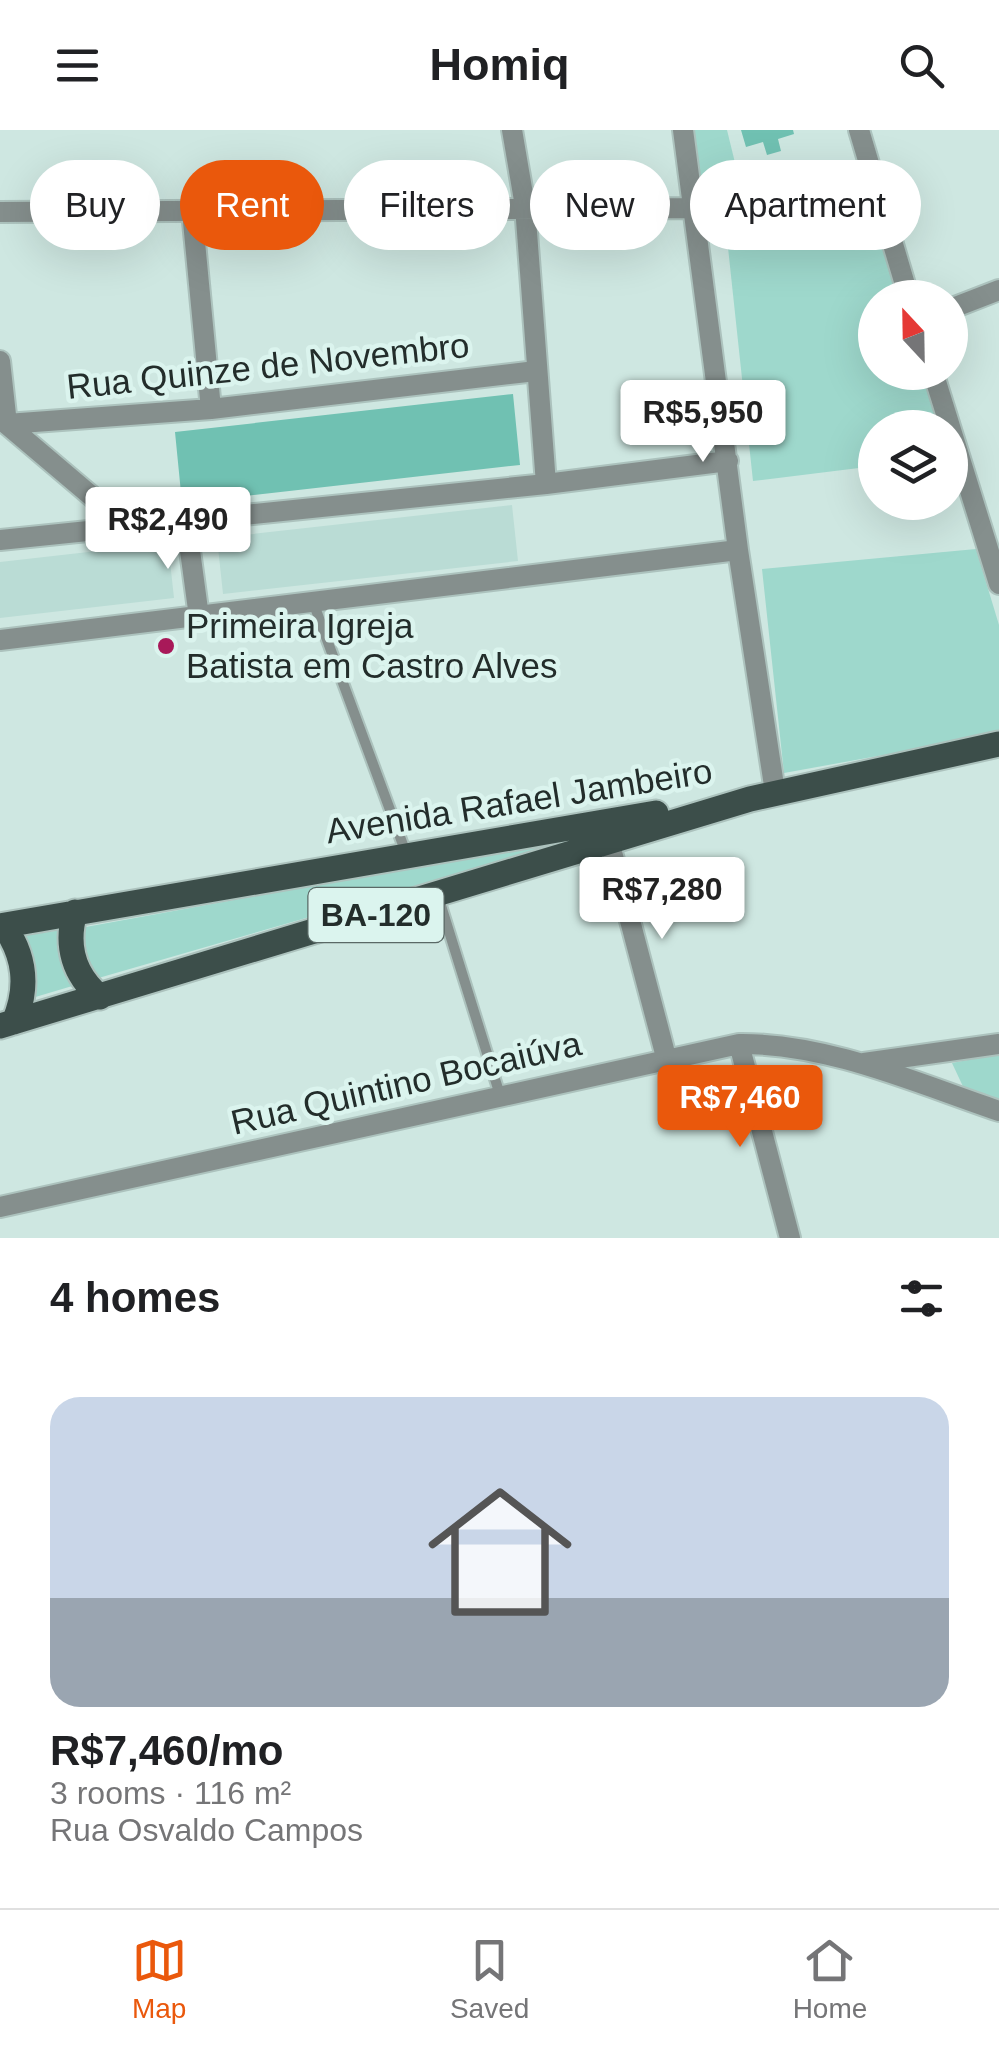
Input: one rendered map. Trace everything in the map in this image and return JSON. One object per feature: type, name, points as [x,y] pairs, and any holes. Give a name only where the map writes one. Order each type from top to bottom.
[{"type":"main road","name":"BA-120","points":[[762,796],[999,744]]},
{"type":"main road","name":"Avenida Rafael Jambeiro","points":[[7,1024],[762,796]]},
{"type":"main road","name":"Avenida Rafael Jambeiro","points":[[2,926],[762,796]]},
{"type":"main road","points":[[75,912],[71,952],[81,978],[100,998]]},
{"type":"main road","points":[[2,926],[22,965],[23,994],[7,1024]]},
{"type":"street","points":[[512,130],[525,206],[546,484]]},
{"type":"street","points":[[683,130],[690,172]]},
{"type":"street","points":[[859,130],[867,160]]},
{"type":"street","points":[[324,208],[690,208]]},
{"type":"street","points":[[0,212],[180,210]]},
{"type":"street","points":[[196,250],[211,409]]},
{"type":"street","points":[[701,250],[738,550],[762,796]]},
{"type":"street","points":[[895,250],[904,280]]},
{"type":"street","points":[[968,302],[999,290]]},
{"type":"street","points":[[0,361],[3,422]]},
{"type":"street","name":"Rua Quinze de Novembro","points":[[3,422],[211,409],[536,371]]},
{"type":"street","points":[[939,390],[999,584]]},
{"type":"street","name":"Rua Quinze de Novembro","points":[[3,422],[128,527]]},
{"type":"street","points":[[0,540],[546,484],[728,461]]},
{"type":"street","points":[[186,521],[199,616]]},
{"type":"street","points":[[0,640],[738,550]]},
{"type":"street","points":[[609,841],[666,1057]]},
{"type":"street","points":[[739,1044],[790,1238]]},
{"type":"street","name":"Rua Quintino Bocaiúva","points":[[0,1207],[666,1057],[739,1044],[770,1044],[857,1064],[999,1111]]},
{"type":"street","points":[[857,1064],[999,1044]]},
{"type":"lane","points":[[313,602],[406,854]]},
{"type":"lane","points":[[438,896],[500,1095]]},
{"type":"shaded area","points":[[512,505],[518,561],[223,594],[217,538]]},
{"type":"shaded area","points":[[168,543],[174,598],[0,618],[0,562]]},
{"type":"green space","points":[[694,130],[727,130],[734,160],[698,160]]},
{"type":"green space","points":[[728,250],[886,250],[895,280],[858,280],[858,390],[928,390],[934,410],[858,410],[858,468],[753,481]]},
{"type":"green space","points":[[976,549],[999,625],[999,734],[784,773],[762,569]]},
{"type":"green space","points":[[597,834],[95,979],[82,968],[80,928]]},
{"type":"green space","points":[[62,930],[79,984],[32,998],[21,936]]},
{"type":"green space","points":[[999,1054],[999,1103],[967,1095],[952,1063]]},
{"type":"building","points":[[741,130],[793,130],[794,134],[778,139],[781,151],[767,155],[763,142],[746,147]]},
{"type":"building","points":[[513,394],[520,465],[182,503],[175,432]]},
{"type":"place","name":"Primeira Igreja Batista em Castro Alves","points":[[166,646]]}]
